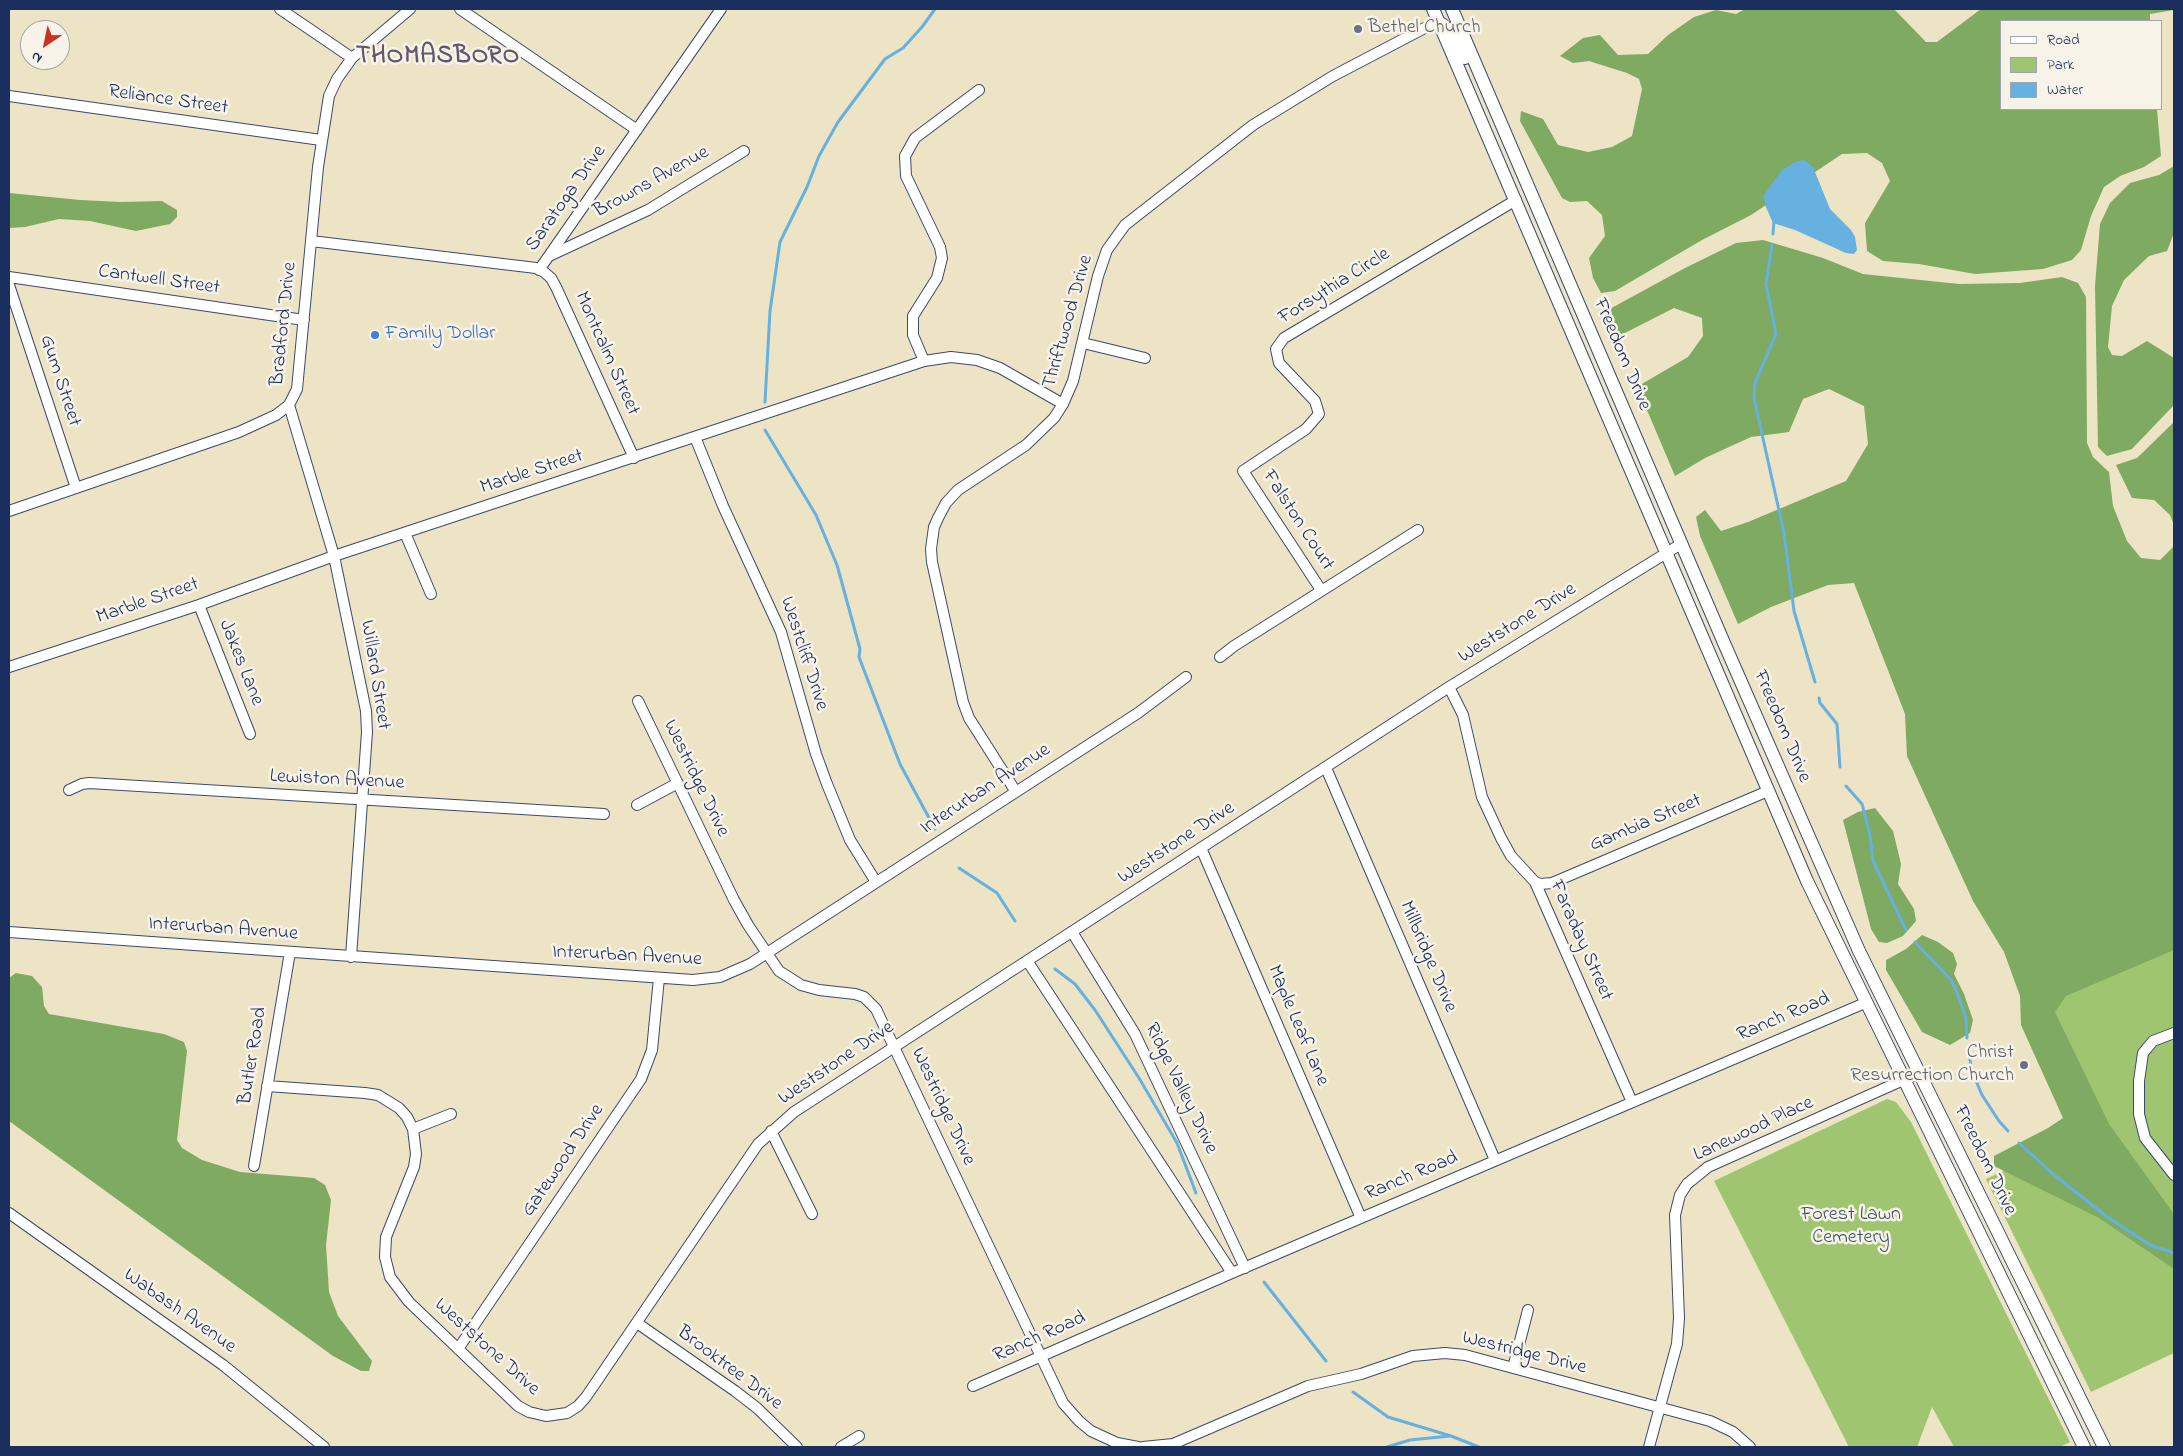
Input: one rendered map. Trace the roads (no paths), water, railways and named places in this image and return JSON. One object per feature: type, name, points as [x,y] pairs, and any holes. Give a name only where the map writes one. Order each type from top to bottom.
[{"type":"main road","name":"Freedom Drive","points":[[1452,9],[1681,544],[1847,925],[2104,1447]]},
{"type":"main road","name":"Freedom Drive","points":[[1435,15],[1807,881],[1865,1003],[2084,1447]]},
{"type":"main road","points":[[1435,15],[1454,36],[1506,154],[1515,170],[1524,176]]},
{"type":"main road","points":[[1997,1272],[2026,1306],[2057,1370],[2069,1375]]},
{"type":"street","points":[[280,9],[352,58]]},
{"type":"street","name":"Bradford Drive","points":[[9,511],[245,430],[276,415],[288,405],[297,389],[322,140],[329,96],[352,58],[410,9]]},
{"type":"street","points":[[460,9],[637,130]]},
{"type":"street","name":"Saratoga Drive","points":[[312,241],[540,270],[721,9]]},
{"type":"street","name":"Thriftwood Drive","points":[[1016,792],[974,725],[963,702],[931,549],[934,527],[946,503],[969,482],[1039,435],[1054,418],[1063,404],[1073,380],[1098,276],[1107,250],[1125,225],[1253,125],[1435,15]]},
{"type":"street","points":[[924,361],[913,335],[913,316],[937,278],[942,258],[940,247],[906,176],[906,156],[915,138],[979,90]]},
{"type":"street","name":"Reliance Street","points":[[9,96],[322,140]]},
{"type":"street","name":"Browns Avenue","points":[[548,257],[648,210],[744,151]]},
{"type":"street","name":"Forsythia Circle","points":[[1243,471],[1306,429],[1319,414],[1315,401],[1279,363],[1276,350],[1280,342],[1405,264],[1516,200]]},
{"type":"street","name":"Montcalm Street","points":[[540,270],[551,278],[556,286],[634,458]]},
{"type":"street","name":"Cantwell Street","points":[[9,277],[304,320]]},
{"type":"street","name":"Gum Street","points":[[9,285],[76,488]]},
{"type":"street","points":[[1083,342],[1145,358]]},
{"type":"street","name":"Marble Street","points":[[9,667],[199,605],[334,556],[924,361],[951,357],[977,360],[1000,368],[1063,404]]},
{"type":"street","name":"Willard Street","points":[[288,405],[334,556],[366,711],[367,732],[350,957]]},
{"type":"street","name":"Westcliff Drive","points":[[695,437],[723,506],[782,632],[816,754],[827,784],[850,840],[876,882]]},
{"type":"street","name":"Falston Court","points":[[1243,471],[1321,590]]},
{"type":"street","points":[[1220,657],[1321,590],[1418,530]]},
{"type":"street","points":[[405,533],[431,594]]},
{"type":"street","name":"Weststone Drive","points":[[267,1086],[378,1095],[399,1108],[407,1117],[413,1129],[416,1142],[414,1167],[386,1236],[385,1257],[388,1270],[397,1289],[518,1406],[535,1414],[560,1415],[578,1406],[586,1397],[750,1155],[771,1131],[794,1112],[1449,688],[1681,544]]},
{"type":"street","name":"Jakes Lane","points":[[199,605],[250,734]]},
{"type":"street","name":"Interurban Avenue","points":[[9,932],[659,978],[693,980],[720,977],[750,964],[1138,713],[1186,677]]},
{"type":"street","name":"Faraday Street","points":[[1449,688],[1463,715],[1473,751],[1482,797],[1511,856],[1535,882],[1632,1102]]},
{"type":"street","name":"Westridge Drive","points":[[638,701],[734,900],[779,971],[801,985],[819,990],[855,994],[864,997],[876,1008],[1063,1403],[1078,1421],[1104,1438],[1128,1446],[1138,1447]]},
{"type":"street","name":"Millbridge Drive","points":[[1326,768],[1495,1160]]},
{"type":"street","name":"Lewiston Avenue","points":[[69,790],[89,783],[604,814]]},
{"type":"street","points":[[637,805],[678,783]]},
{"type":"street","name":"Gambia Street","points":[[1535,882],[1540,884],[1552,883],[1768,791]]},
{"type":"street","name":"Maple Leaf Lane","points":[[1201,848],[1361,1218]]},
{"type":"street","name":"Ridge Valley Drive","points":[[1072,932],[1135,1034],[1245,1268]]},
{"type":"street","name":"Butler Road","points":[[254,1166],[290,952]]},
{"type":"street","points":[[1028,962],[1232,1273]]},
{"type":"street","name":"Gatewood Drive","points":[[458,1349],[641,1079],[652,1050],[659,978]]},
{"type":"street","name":"Ranch Road","points":[[973,1386],[1495,1160],[1865,1003]]},
{"type":"street","points":[[2174,1033],[2153,1041],[2143,1054],[2139,1081],[2139,1114],[2145,1138],[2174,1174]]},
{"type":"street","name":"Lanewood Place","points":[[1650,1447],[1677,1344],[1679,1325],[1675,1215],[1680,1196],[1687,1184],[1708,1167],[1919,1073]]},
{"type":"street","points":[[413,1129],[451,1114]]},
{"type":"street","points":[[771,1131],[812,1214]]},
{"type":"street","name":"Wabash Avenue","points":[[9,1213],[223,1365],[324,1447]]},
{"type":"street","points":[[1513,1368],[1528,1310]]},
{"type":"street","name":"Brooktree Drive","points":[[637,1323],[735,1391],[757,1408],[798,1447]]},
{"type":"street","name":"Westridge Drive","points":[[1143,1447],[1172,1444],[1308,1386],[1361,1374],[1413,1356],[1428,1353],[1454,1353],[1660,1407],[1724,1426],[1750,1447]]},
{"type":"street","points":[[841,1447],[859,1436]]},
{"type":"water","points":[[1804,160],[1813,167],[1830,209],[1851,230],[1855,237],[1857,250],[1854,254],[1846,253],[1795,230],[1773,223],[1765,205],[1764,195],[1782,170],[1795,162]]},
{"type":"waterway","points":[[765,402],[770,311],[780,242],[807,187],[819,156],[838,122],[885,59],[903,48],[935,9]]},
{"type":"waterway","points":[[1773,234],[1774,221]]},
{"type":"waterway","points":[[1772,245],[1766,284],[1776,334],[1755,383],[1754,398],[1784,533],[1794,611],[1815,682]]},
{"type":"waterway","points":[[765,430],[816,515],[837,565],[860,649],[859,657],[900,764],[935,829]]},
{"type":"waterway","points":[[1819,698],[1820,703],[1837,724],[1840,767]]},
{"type":"waterway","points":[[1846,786],[1862,804],[1870,835],[1873,861],[1906,930]]},
{"type":"waterway","points":[[959,868],[997,893],[1015,921]]},
{"type":"waterway","points":[[1915,942],[1951,980],[1966,1018],[1967,1038]]},
{"type":"waterway","points":[[1055,969],[1075,984],[1095,1010],[1139,1078],[1177,1143],[1196,1193]]},
{"type":"waterway","points":[[1969,1054],[1972,1071],[1982,1095],[2008,1131]]},
{"type":"waterway","points":[[2019,1143],[2053,1174],[2106,1216],[2150,1245],[2174,1253]]},
{"type":"waterway","points":[[1264,1282],[1326,1361]]},
{"type":"waterway","points":[[1353,1392],[1388,1417],[1451,1436],[1479,1447]]},
{"type":"waterway","points":[[1387,1447],[1410,1440],[1450,1436]]},
{"type":"place","name":"Bethel Church","points":[[1358,29]]},
{"type":"place","name":"Family Dollar","points":[[375,335]]},
{"type":"place","name":"Christ Resurrection Church","points":[[2024,1065]]},
{"type":"district","name":"THOMASBORO","points":[[438,58]]},
{"type":"park label","name":"Forest Lawn Cemetery","points":[[1851,1228]]}]
